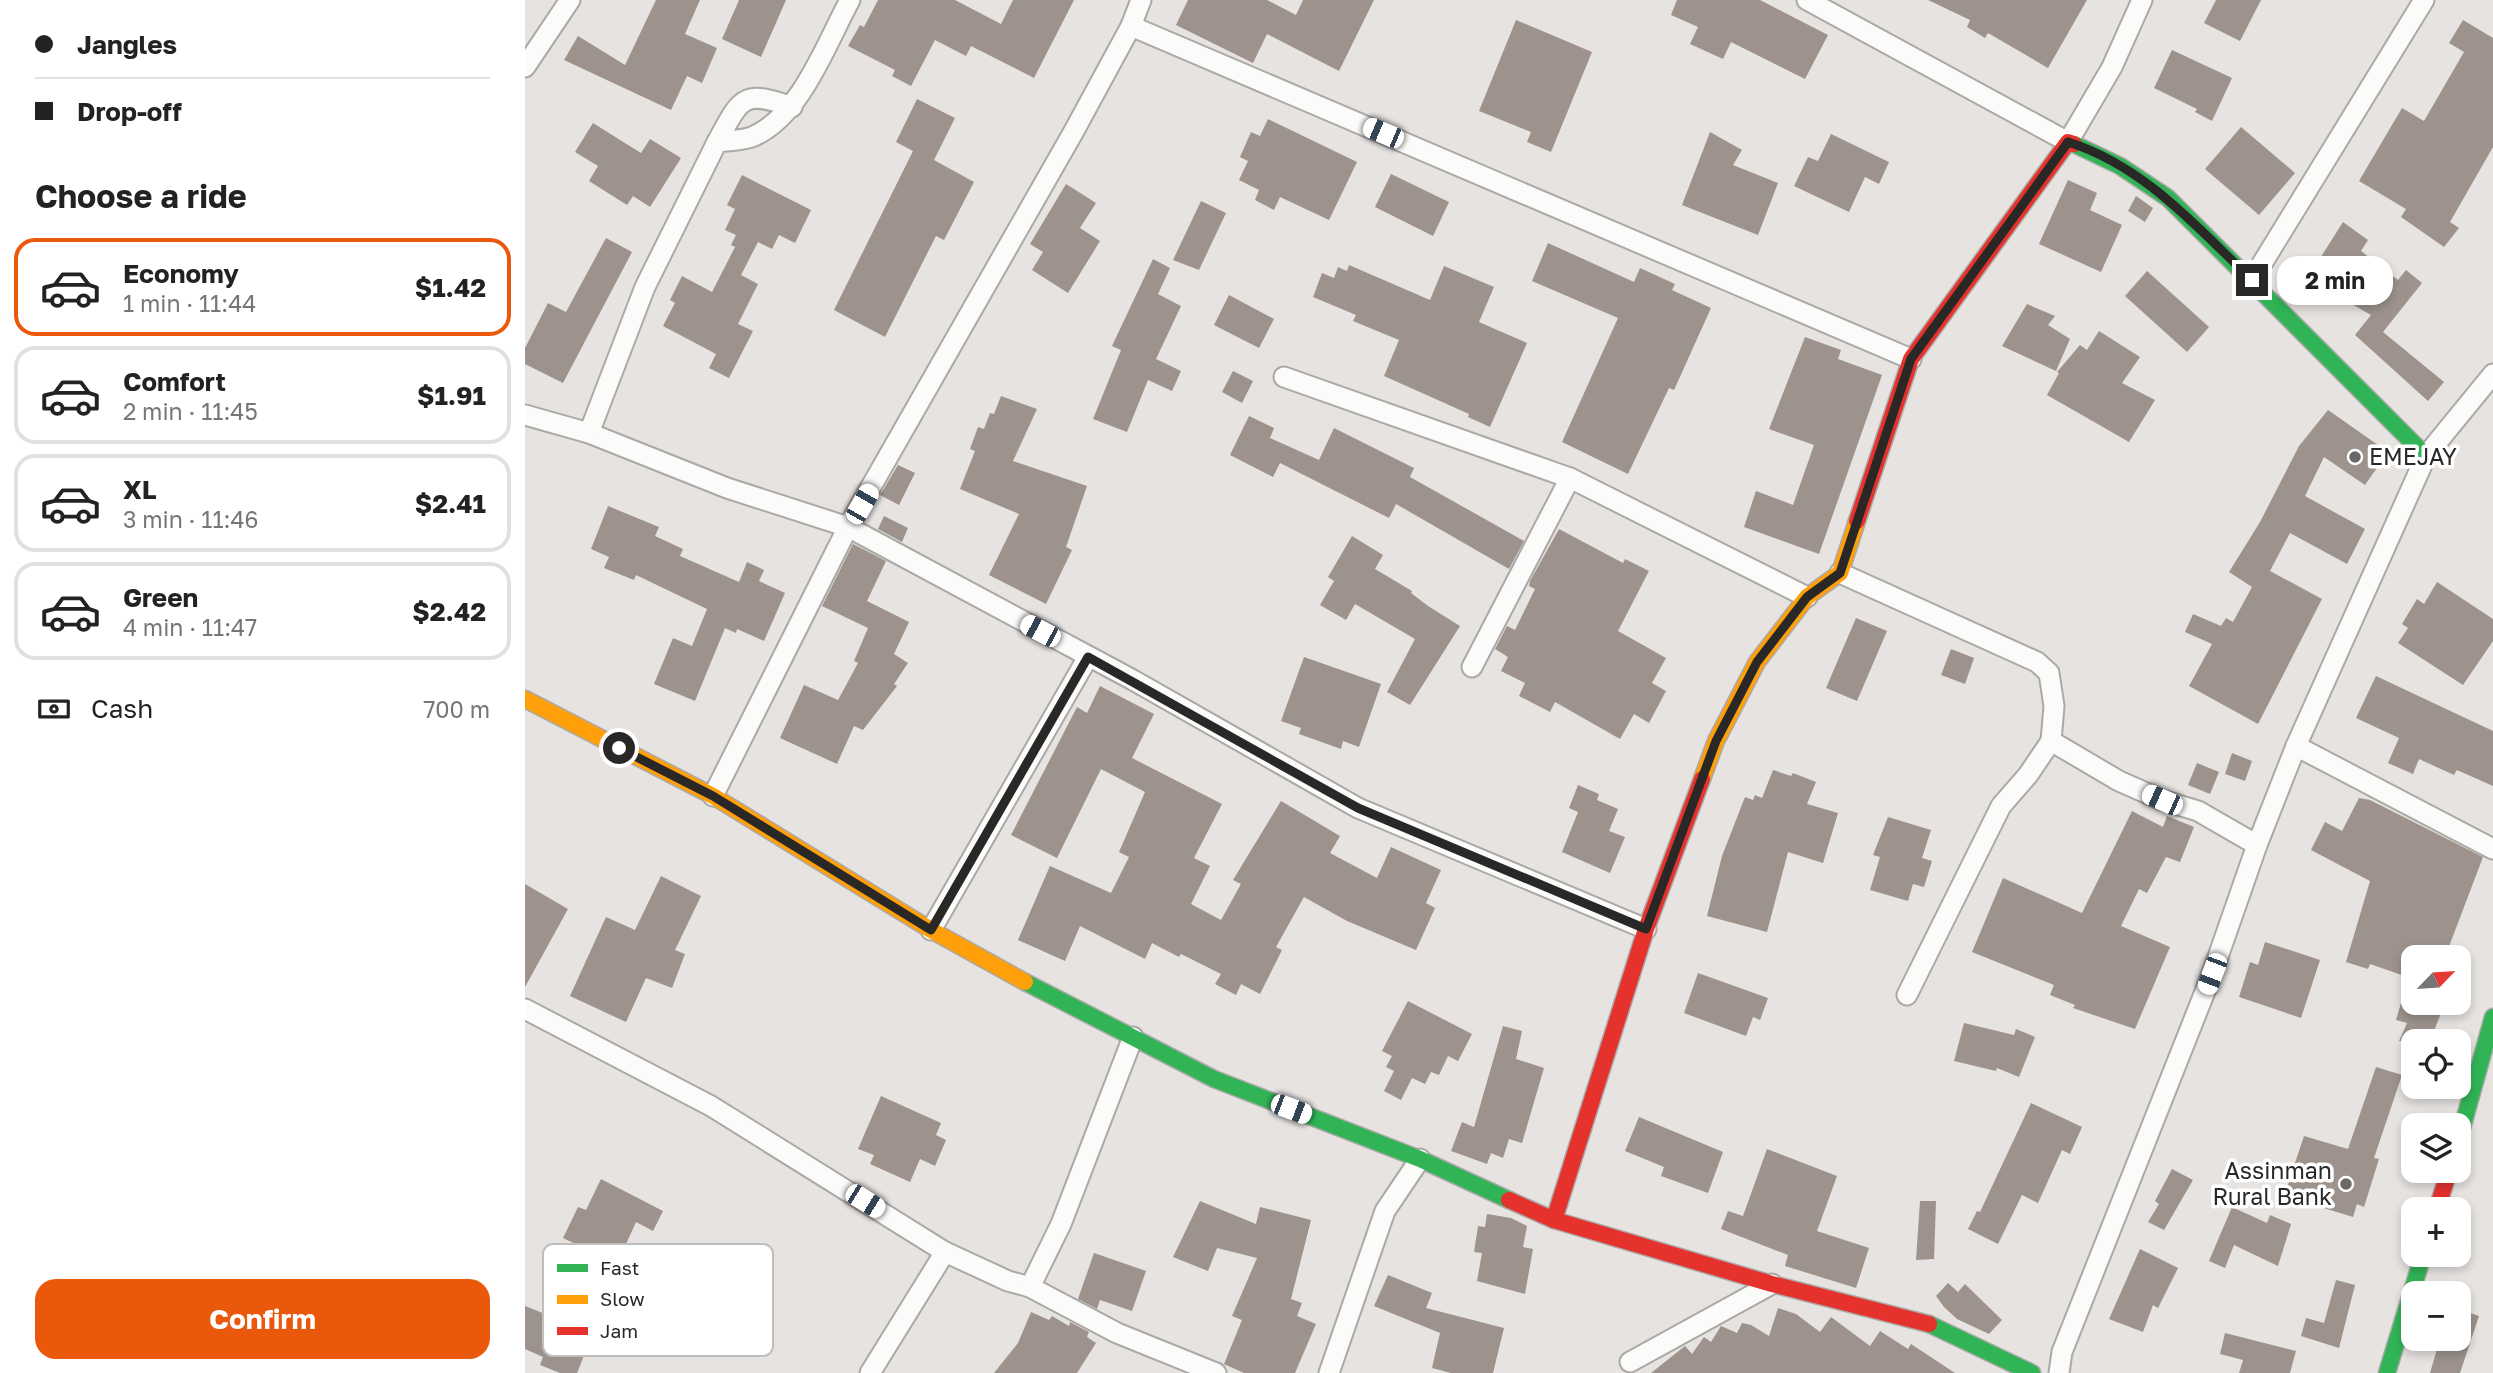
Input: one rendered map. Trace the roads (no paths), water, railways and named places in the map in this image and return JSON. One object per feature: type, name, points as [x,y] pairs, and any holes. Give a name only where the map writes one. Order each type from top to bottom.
[{"type":"street","points":[[525,67],[570,0]]},
{"type":"street","points":[[717,142],[752,137],[776,124],[792,107],[850,0]]},
{"type":"street","points":[[713,796],[848,527],[1132,26],[1141,0]]},
{"type":"street","points":[[1807,0],[2068,142],[2093,150],[2140,177],[2168,198],[2427,456]]},
{"type":"street","points":[[1554,1220],[1646,929],[1716,741],[1757,662],[1807,597],[1840,573],[1911,359],[2068,142],[2112,67],[2142,0]]},
{"type":"street","points":[[2252,280],[2424,0]]},
{"type":"street","points":[[1132,26],[1911,359]]},
{"type":"street","points":[[589,433],[645,287],[734,110],[748,98],[762,96],[792,107]]},
{"type":"street","points":[[2059,1373],[2062,1352],[2212,974],[2257,845],[2296,746],[2427,456],[2493,374]]},
{"type":"street","points":[[1284,377],[1570,478],[1807,597]]},
{"type":"street","points":[[525,415],[589,433],[727,488],[848,527],[1358,808],[1646,929]]},
{"type":"street","points":[[1472,667],[1570,478]]},
{"type":"street","points":[[1840,573],[2037,662],[2049,673],[2054,706],[2051,740],[2028,775],[2001,806],[1907,995]]},
{"type":"street","points":[[931,930],[1088,657]]},
{"type":"street","points":[[525,699],[713,796],[931,930],[1213,1079],[1420,1160],[1554,1220],[1772,1284],[1925,1322],[2032,1373]]},
{"type":"street","points":[[2051,740],[2119,781],[2162,800],[2199,811],[2257,845]]},
{"type":"street","points":[[2296,746],[2493,849]]},
{"type":"street","points":[[525,1009],[711,1106],[945,1252],[1008,1281],[1030,1287],[1117,1334],[1216,1373]]},
{"type":"street","points":[[2466,1113],[2493,1017]]},
{"type":"street","points":[[1030,1287],[1061,1224],[1133,1037]]},
{"type":"street","points":[[1329,1373],[1385,1211],[1420,1160]]},
{"type":"street","points":[[870,1373],[945,1252]]},
{"type":"street","points":[[2387,1373],[2419,1267]]},
{"type":"street","points":[[1630,1362],[1772,1284]]},
{"type":"place","name":"EMEJAY","points":[[2355,457]]},
{"type":"place","name":"Assinman Rural Bank","points":[[2346,1184]]}]
